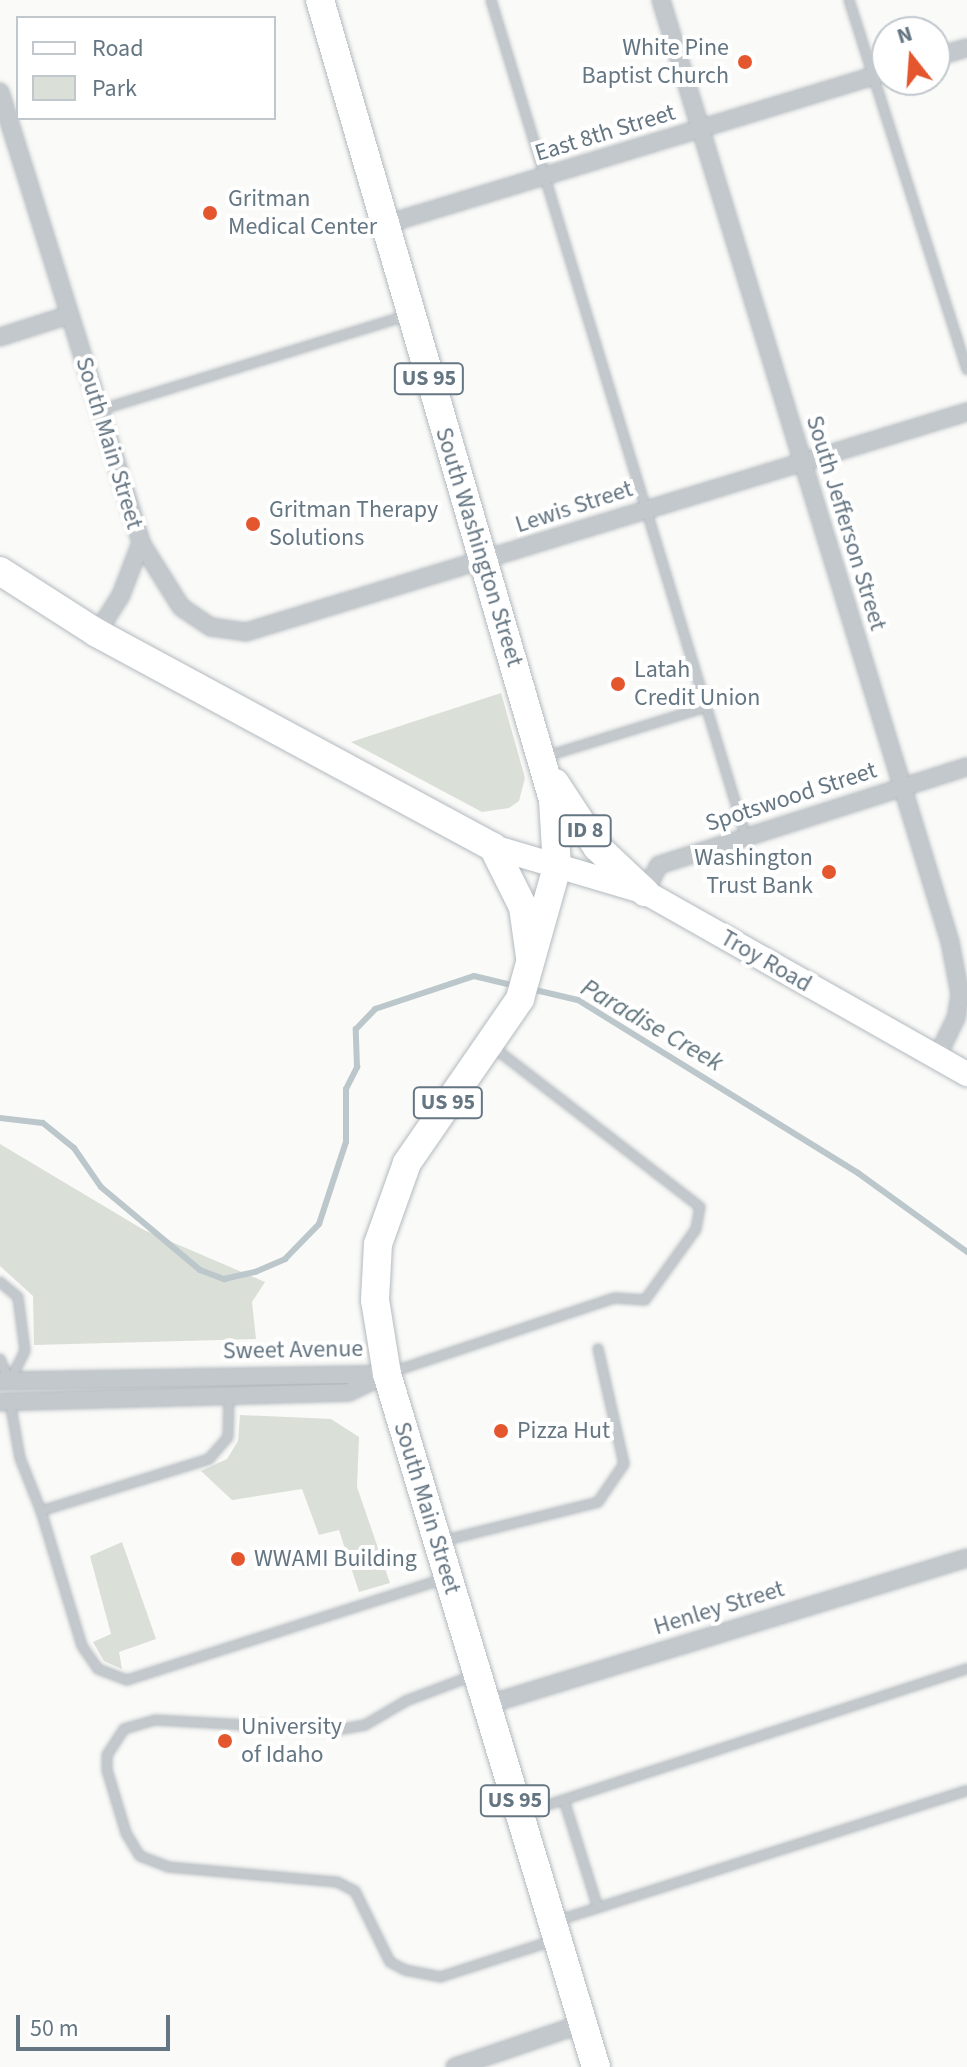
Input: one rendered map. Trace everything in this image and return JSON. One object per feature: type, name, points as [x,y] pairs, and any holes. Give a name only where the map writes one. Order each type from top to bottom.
[{"type":"highway","name":"South Washington Street","points":[[320,0],[383,225],[542,757],[553,800],[557,867]]},
{"type":"highway","points":[[0,571],[97,633],[493,847],[523,907],[524,987]]},
{"type":"highway","name":"ID 8","points":[[542,757],[585,831],[645,892]]},
{"type":"highway","name":"South Main Street","points":[[557,867],[524,987],[490,1044],[407,1163],[388,1204],[378,1244],[375,1300],[387,1374],[596,2067]]},
{"type":"main road","name":"ID 8","points":[[493,847],[557,867]]},
{"type":"main road","name":"Troy Road","points":[[557,867],[645,892],[967,1074]]},
{"type":"street","name":"South Jefferson Street","points":[[661,0],[904,787],[959,984],[956,1018],[936,1059]]},
{"type":"street","name":"East 8th Street","points":[[383,225],[871,77]]},
{"type":"street","name":"South Main Street","points":[[0,92],[141,543],[121,595],[97,633]]},
{"type":"street","points":[[0,337],[69,315]]},
{"type":"street","name":"Lewis Street","points":[[141,543],[181,607],[211,627],[236,633],[457,564],[483,561],[967,412]]},
{"type":"street","name":"Spotswood Street","points":[[645,892],[659,865],[967,767]]},
{"type":"street","name":"Sweet Avenue","points":[[5,1380],[387,1374]]},
{"type":"street","name":"Sweet Avenue","points":[[5,1402],[349,1392],[387,1374]]},
{"type":"street","points":[[5,1380],[5,1402]]},
{"type":"street","name":"Henley Street","points":[[486,1705],[966,1560]]},
{"type":"street","points":[[455,2067],[482,2063],[581,2024]]},
{"type":"lane","points":[[491,0],[746,837]]},
{"type":"lane","points":[[849,0],[871,53]]},
{"type":"lane","points":[[886,96],[967,370]]},
{"type":"lane","points":[[99,410],[410,315]]},
{"type":"lane","points":[[542,757],[706,707]]},
{"type":"lane","points":[[387,1374],[615,1298],[645,1300],[696,1229],[700,1207],[490,1044]]},
{"type":"lane","points":[[0,1282],[18,1297],[25,1351],[5,1380]]},
{"type":"lane","points":[[438,1543],[598,1502],[624,1464],[598,1349]]},
{"type":"lane","points":[[0,1359],[5,1380]]},
{"type":"lane","points":[[41,1511],[209,1459],[228,1437],[229,1397]]},
{"type":"lane","points":[[5,1402],[20,1458],[41,1511],[82,1646],[98,1669],[127,1680],[448,1578]]},
{"type":"lane","points":[[519,1814],[967,1669]]},
{"type":"lane","points":[[477,1674],[406,1701],[365,1725],[338,1730],[155,1720],[124,1729],[107,1755],[107,1770],[126,1833],[140,1856],[168,1867],[337,1882],[355,1891],[390,1962],[405,1970],[440,1977],[554,1931],[598,1908],[967,1791]]},
{"type":"lane","points":[[564,1800],[598,1908]]},
{"type":"green space","points":[[501,693],[525,778],[519,801],[509,808],[482,812],[351,742]]},
{"type":"green space","points":[[0,1144],[144,1230],[265,1282],[252,1302],[256,1339],[34,1345],[33,1296],[0,1266]]},
{"type":"green space","points":[[240,1415],[331,1419],[359,1437],[357,1487],[390,1583],[359,1592],[339,1530],[319,1535],[302,1489],[232,1500],[201,1471],[227,1459],[238,1441]]},
{"type":"green space","points":[[122,1542],[156,1639],[119,1652],[122,1669],[104,1661],[93,1642],[111,1634],[90,1556]]},
{"type":"waterway","name":"Paradise Creek","points":[[0,1118],[43,1123],[74,1148],[101,1187],[200,1270],[224,1279],[255,1272],[285,1259],[319,1224],[346,1142],[346,1089],[357,1067],[356,1029],[375,1009],[474,976],[516,986]]},
{"type":"waterway","name":"Paradise Creek","points":[[531,989],[578,1000],[858,1173],[967,1252]]},
{"type":"place","name":"White Pine Baptist Church","points":[[745,62]]},
{"type":"place","name":"Gritman Medical Center","points":[[210,213]]},
{"type":"place","name":"Gritman Therapy Solutions","points":[[253,524]]},
{"type":"place","name":"Latah Credit Union","points":[[618,684]]},
{"type":"place","name":"Washington Trust Bank","points":[[829,872]]},
{"type":"place","name":"Pizza Hut","points":[[501,1431]]},
{"type":"place","name":"WWAMI Building","points":[[238,1559]]},
{"type":"place","name":"University of Idaho","points":[[225,1741]]}]
